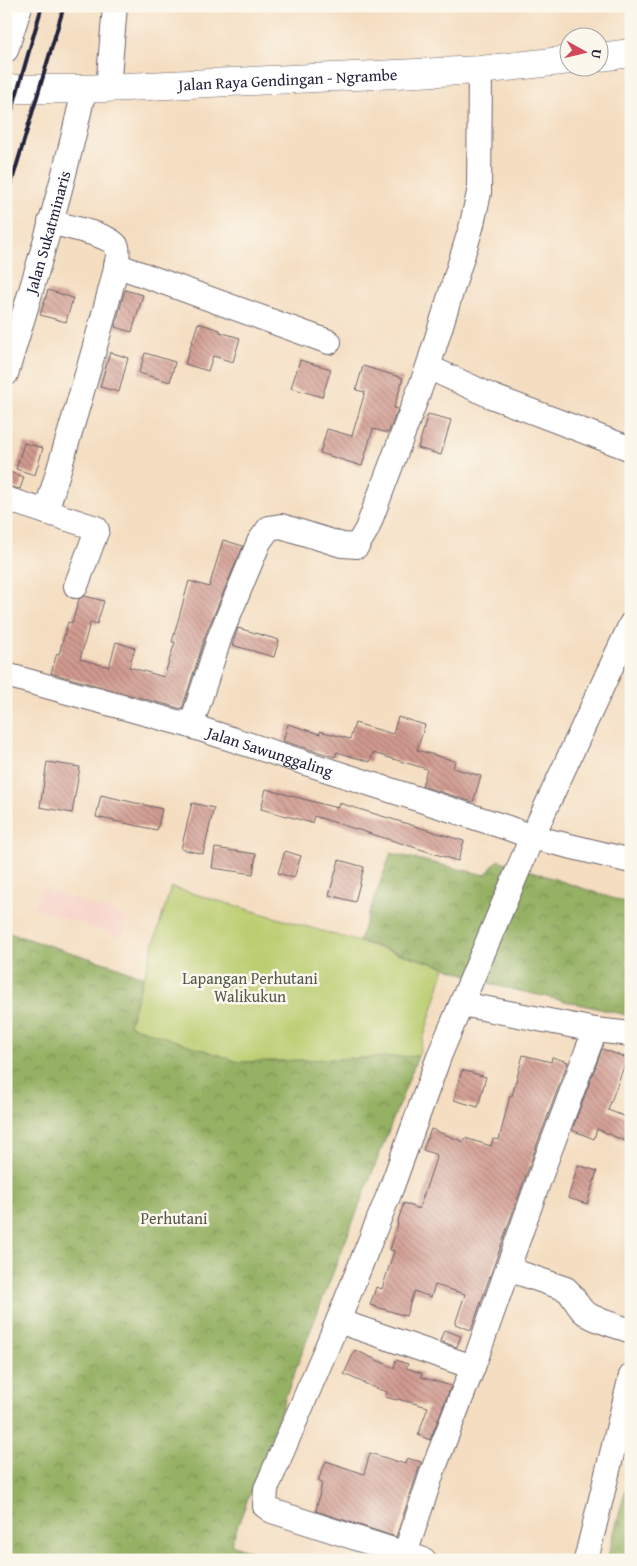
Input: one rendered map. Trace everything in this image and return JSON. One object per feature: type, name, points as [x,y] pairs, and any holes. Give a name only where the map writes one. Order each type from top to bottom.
[{"type":"main road","points":[[610,56],[631,53]]},
{"type":"main road","name":"Jalan Raya Gendingan - Ngrambe","points":[[6,89],[96,88],[480,70],[560,61]]},
{"type":"street","points":[[6,50],[20,6]]},
{"type":"street","name":"Jalan Sukatminaris","points":[[6,374],[75,132],[96,88],[115,6]]},
{"type":"street","points":[[191,726],[220,636],[259,542],[269,528],[281,526],[342,545],[357,546],[367,530],[428,367],[471,228],[479,193],[480,70]]},
{"type":"street","points":[[46,512],[81,398],[116,265],[118,247],[106,237],[50,222]]},
{"type":"street","points":[[116,265],[329,342]]},
{"type":"street","points":[[428,367],[491,396],[631,449]]},
{"type":"street","points":[[6,500],[96,528],[97,530],[76,586]]},
{"type":"street","points":[[595,1030],[473,1367],[433,1470],[414,1557],[272,1511],[265,1506],[266,1489],[338,1321],[391,1189],[440,1054],[532,837],[631,624]]},
{"type":"street","name":"Jalan Sawunggaling","points":[[6,675],[191,726],[532,837],[631,861]]},
{"type":"street","points":[[462,1004],[595,1030],[631,1034]]},
{"type":"street","points":[[508,1268],[566,1289],[572,1294],[581,1309],[588,1314],[631,1331]]},
{"type":"street","points":[[338,1321],[473,1367]]},
{"type":"street","points":[[586,1560],[631,1376]]},
{"type":"shaded area","points":[[41,888],[128,917],[122,937],[34,908]]},
{"type":"green space","points":[[391,853],[485,875],[498,860],[631,903],[631,1016],[494,985],[445,967],[359,941]]},
{"type":"green space","name":"Lapangan Perhutani Walikukun","points":[[171,887],[445,967],[418,1056],[240,1062],[129,1025]]},
{"type":"green space","name":"Perhutani","points":[[6,932],[115,966],[143,977],[129,1025],[240,1062],[418,1056],[311,1329],[231,1544],[276,1560],[6,1560]]},
{"type":"green space","points":[[631,1469],[631,1560],[607,1560]]},
{"type":"building","points":[[48,290],[73,298],[66,322],[40,315]]},
{"type":"building","points":[[125,290],[143,295],[132,332],[115,327]]},
{"type":"building","points":[[198,323],[240,338],[233,362],[213,356],[208,371],[185,364]]},
{"type":"building","points":[[110,352],[128,358],[119,392],[100,387]]},
{"type":"building","points":[[145,353],[175,362],[170,382],[139,373]]},
{"type":"building","points":[[300,360],[331,369],[322,397],[291,388]]},
{"type":"building","points":[[363,366],[403,378],[394,408],[398,409],[388,433],[373,429],[362,466],[320,453],[327,429],[352,436],[365,392],[356,390]]},
{"type":"building","points":[[428,414],[451,420],[441,455],[418,448]]},
{"type":"building","points":[[24,443],[43,448],[35,475],[16,469]]},
{"type":"building","points":[[6,471],[24,477],[20,489],[6,486]]},
{"type":"building","points":[[223,540],[243,546],[207,631],[182,709],[51,673],[57,653],[59,654],[68,622],[72,623],[79,599],[85,596],[104,601],[97,624],[90,623],[80,659],[109,667],[116,642],[135,648],[129,667],[164,677],[175,642],[172,642],[189,581],[209,587]]},
{"type":"building","points":[[238,628],[279,640],[274,657],[232,645]]},
{"type":"building","points":[[398,717],[425,725],[417,750],[455,761],[453,768],[481,776],[473,802],[422,786],[427,769],[373,753],[370,762],[337,752],[335,757],[283,741],[288,724],[320,734],[320,731],[350,739],[355,723],[393,734]]},
{"type":"building","points":[[47,762],[80,767],[72,813],[40,807]]},
{"type":"building","points":[[266,789],[337,808],[339,803],[464,841],[458,861],[314,816],[312,823],[261,809]]},
{"type":"building","points":[[101,795],[162,809],[157,830],[96,817]]},
{"type":"building","points":[[192,803],[214,808],[203,854],[181,849]]},
{"type":"building","points":[[215,848],[256,854],[253,874],[212,868]]},
{"type":"building","points":[[285,851],[301,856],[294,878],[278,873]]},
{"type":"building","points":[[339,860],[364,867],[355,902],[329,895]]},
{"type":"building","points":[[602,1049],[627,1058],[608,1110],[631,1119],[631,1128],[625,1141],[597,1129],[594,1139],[572,1130]]},
{"type":"building","points":[[523,1055],[551,1062],[552,1057],[568,1062],[471,1330],[455,1324],[465,1294],[435,1285],[431,1297],[414,1291],[406,1316],[370,1305],[376,1287],[382,1289],[394,1251],[390,1250],[404,1203],[419,1209],[437,1155],[423,1150],[431,1129],[464,1142],[465,1138],[491,1146],[493,1139],[499,1140],[510,1095],[512,1096]]},
{"type":"building","points":[[462,1070],[486,1077],[478,1107],[454,1100]]},
{"type":"building","points":[[578,1165],[597,1171],[587,1204],[568,1198]]},
{"type":"building","points":[[444,1330],[461,1336],[457,1347],[440,1341]]},
{"type":"building","points":[[355,1350],[394,1368],[396,1360],[408,1364],[406,1368],[422,1373],[421,1377],[451,1386],[430,1440],[418,1435],[428,1407],[385,1397],[387,1392],[344,1374]]},
{"type":"building","points":[[370,1453],[405,1464],[407,1458],[421,1462],[396,1537],[316,1511],[322,1483],[318,1481],[326,1461],[364,1474]]},
{"type":"railway","points":[[6,131],[42,6]]},
{"type":"railway","points":[[6,201],[64,6]]}]
